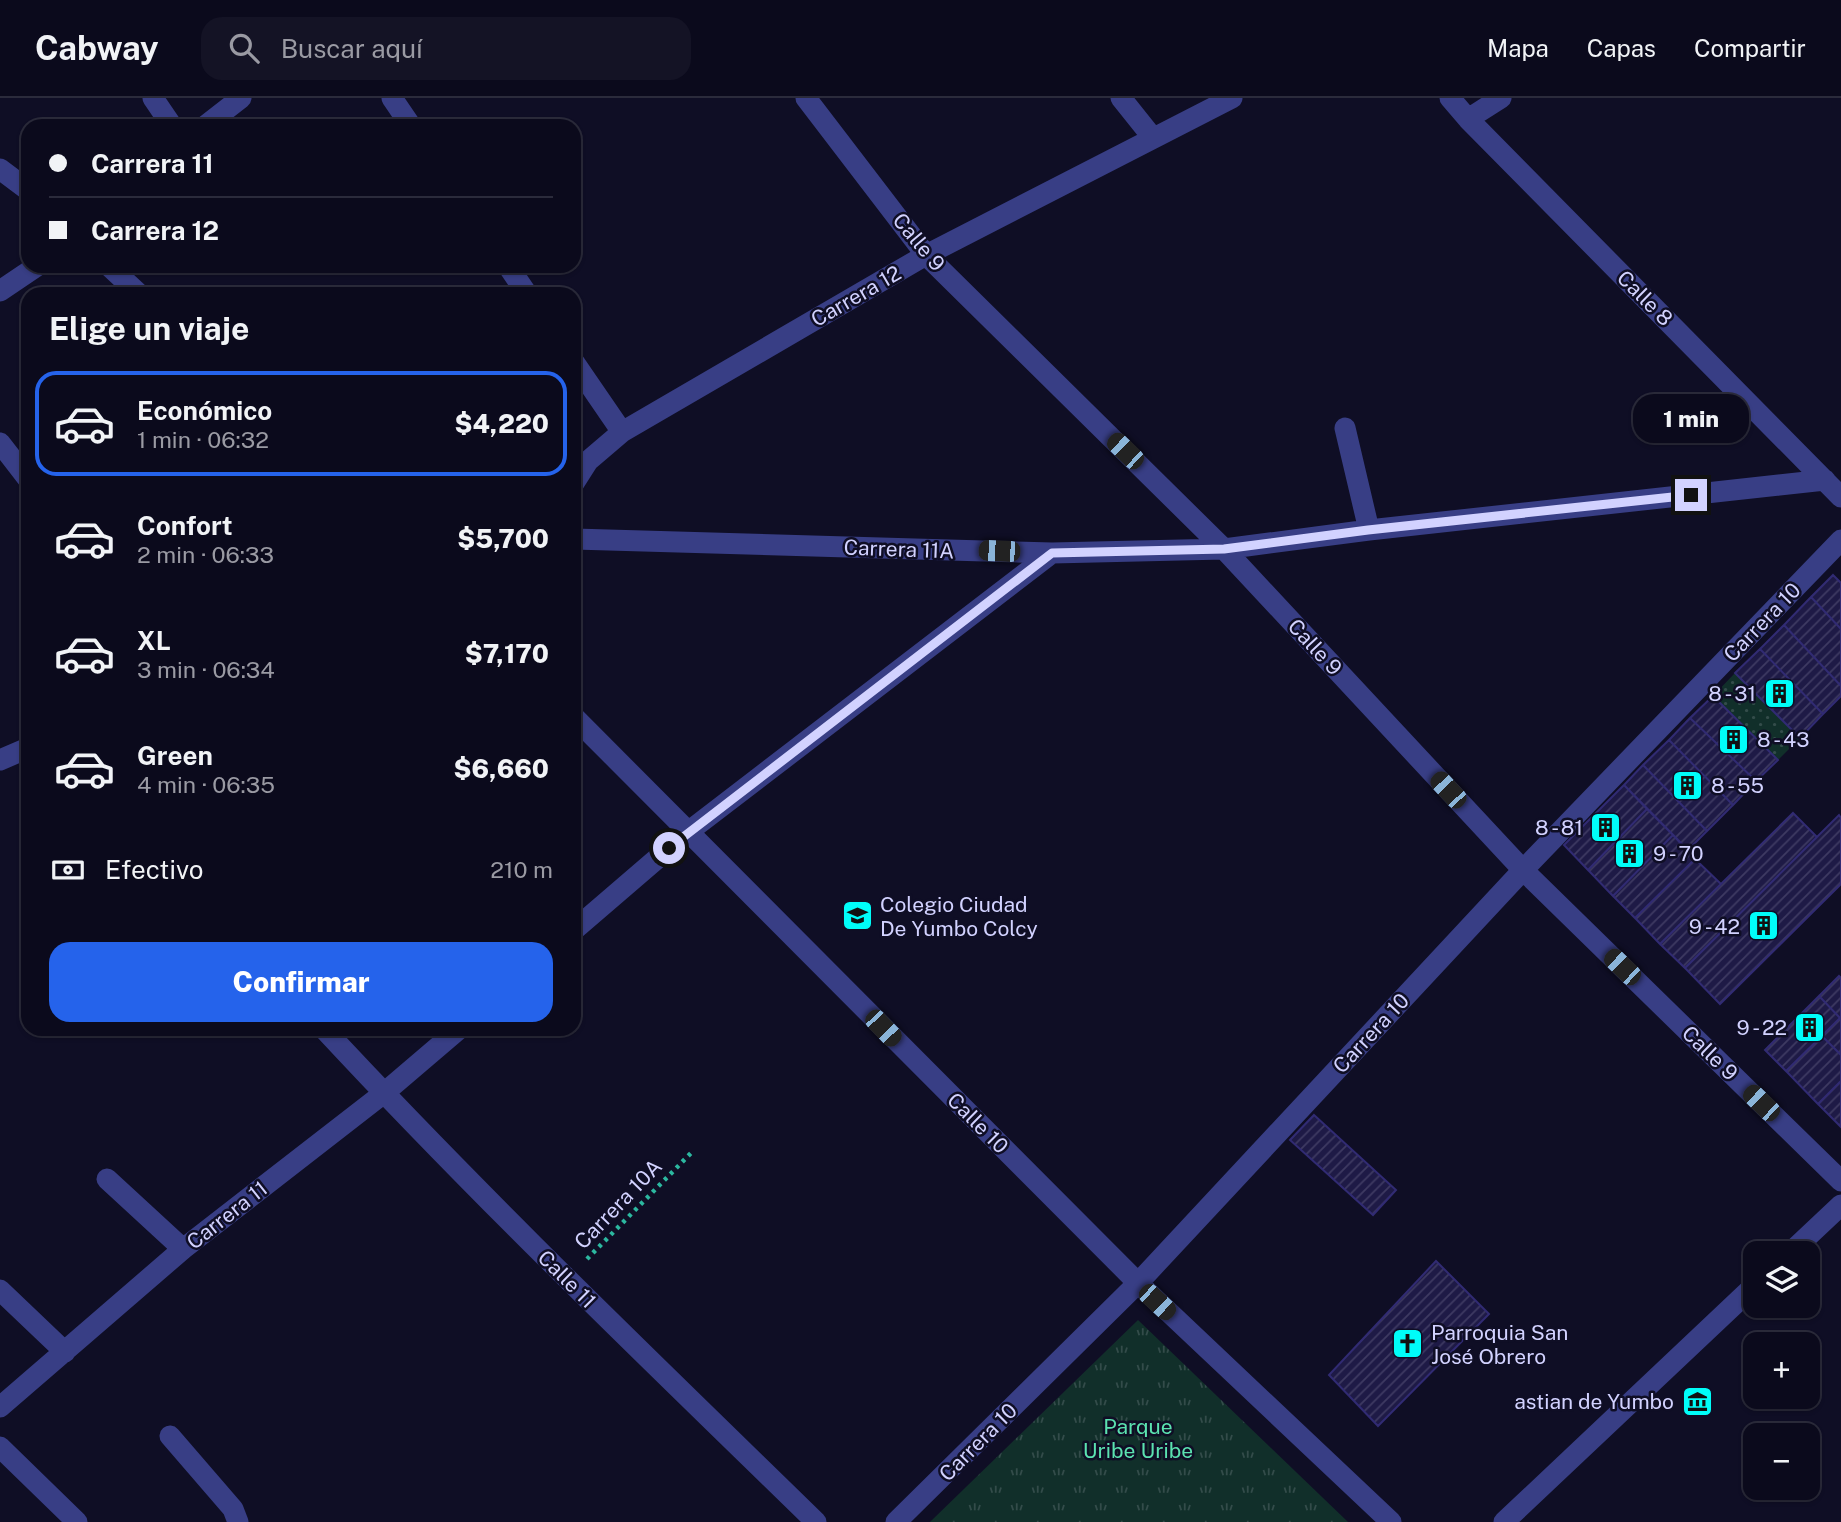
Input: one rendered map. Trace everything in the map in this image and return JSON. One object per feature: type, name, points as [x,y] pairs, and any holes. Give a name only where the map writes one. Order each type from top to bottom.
[{"type":"street","points":[[153,98],[167,119]]},
{"type":"street","points":[[214,119],[241,98]]},
{"type":"street","points":[[392,98],[406,119]]},
{"type":"street","name":"Calle 9","points":[[806,98],[926,255],[1224,549],[1523,870],[1841,1181]]},
{"type":"street","points":[[1121,98],[1153,138]]},
{"type":"street","name":"Carrera 12","points":[[581,472],[588,461],[622,432],[926,255],[1232,98]]},
{"type":"street","name":"Calle 8","points":[[1450,98],[1468,120],[1841,498]]},
{"type":"street","points":[[1468,120],[1501,98]]},
{"type":"street","points":[[0,169],[21,185]]},
{"type":"street","points":[[0,291],[27,273]]},
{"type":"street","points":[[116,273],[132,287]]},
{"type":"street","points":[[581,372],[622,432]]},
{"type":"street","points":[[1345,428],[1368,530]]},
{"type":"street","points":[[0,443],[21,470]]},
{"type":"street","points":[[1224,549],[1368,530],[1825,480]]},
{"type":"street","name":"Carrera 11A","points":[[581,539],[1052,553],[1224,549]]},
{"type":"street","name":"Carrera 10","points":[[897,1522],[1138,1283],[1523,870],[1841,540]]},
{"type":"street","points":[[581,924],[688,832],[1052,553]]},
{"type":"street","name":"Calle 10","points":[[581,723],[1138,1283],[1391,1522]]},
{"type":"street","points":[[0,761],[21,751]]},
{"type":"street","name":"Calle 11","points":[[331,1036],[567,1280],[816,1522]]},
{"type":"street","name":"Carrera 11","points":[[0,1407],[183,1249],[384,1093],[451,1036]]},
{"type":"street","points":[[107,1179],[183,1249]]},
{"type":"street","points":[[1803,1241],[1841,1205]]},
{"type":"street","points":[[0,1290],[65,1352]]},
{"type":"street","points":[[1504,1522],[1743,1297]]},
{"type":"street","points":[[170,1436],[233,1509],[238,1522]]},
{"type":"street","points":[[0,1447],[77,1522]]},
{"type":"path","name":"Carrera 10A","points":[[567,1280],[692,1152]]},
{"type":"green space","points":[[1735,673],[1800,738],[1778,760],[1713,696]]},
{"type":"green space","name":"Parque Uribe Uribe","points":[[1138,1320],[1348,1522],[930,1522]]},
{"type":"building","points":[[1833,575],[1841,583],[1841,629],[1811,597]]},
{"type":"building","points":[[1811,597],[1841,629],[1841,686],[1784,625]]},
{"type":"building","points":[[1784,625],[1841,686],[1841,696],[1823,714],[1760,649]]},
{"type":"building","name":"8 - 31","points":[[1760,649],[1823,714],[1800,738],[1735,673]]},
{"type":"building","name":"8 - 43","points":[[1713,696],[1778,760],[1756,781],[1690,718]]},
{"type":"building","points":[[1690,718],[1756,781],[1733,805],[1669,740]]},
{"type":"building","name":"8 - 55","points":[[1669,740],[1733,805],[1707,831],[1643,765]]},
{"type":"building","points":[[1643,765],[1707,831],[1688,850],[1624,785]]},
{"type":"building","name":"8 - 81","points":[[1624,785],[1647,809],[1588,870],[1564,845]]},
{"type":"building","name":"9 - 70","points":[[1647,809],[1673,835],[1613,896],[1588,870]]},
{"type":"building","points":[[1793,813],[1817,837],[1685,968],[1660,944]]},
{"type":"building","name":"9 - 42","points":[[1839,815],[1841,884],[1720,1004],[1685,968]]},
{"type":"building","points":[[1673,835],[1695,859],[1635,918],[1613,896]]},
{"type":"building","points":[[1695,859],[1721,884],[1660,944],[1635,918]]},
{"type":"building","points":[[1839,976],[1841,978],[1841,1019],[1819,996]]},
{"type":"building","name":"9 - 22","points":[[1819,996],[1840,1018],[1786,1071],[1765,1050]]},
{"type":"building","points":[[1841,1019],[1841,1055],[1822,1036]]},
{"type":"building","points":[[1822,1036],[1841,1055],[1841,1081],[1818,1104],[1786,1071]]},
{"type":"building","points":[[1841,1081],[1841,1127],[1818,1104]]},
{"type":"building","points":[[1314,1115],[1396,1190],[1373,1215],[1290,1140]]},
{"type":"building","name":"Parroquia San José Obrero","points":[[1436,1261],[1489,1314],[1378,1426],[1329,1375]]},
{"type":"place","name":"8 - 31","points":[[1779,693]]},
{"type":"place","name":"8 - 43","points":[[1734,739]]},
{"type":"place","name":"8 - 55","points":[[1688,785]]},
{"type":"place","name":"8 - 81","points":[[1606,827]]},
{"type":"place","name":"9 - 70","points":[[1630,853]]},
{"type":"place","name":"Colegio Ciudad De Yumbo Colcy","points":[[857,916]]},
{"type":"place","name":"9 - 42","points":[[1763,926]]},
{"type":"place","name":"9 - 22","points":[[1810,1027]]},
{"type":"place","name":"Parroquia San José Obrero","points":[[1408,1344]]},
{"type":"place","name":"astian de Yumbo","points":[[1697,1401]]},
{"type":"route","points":[[669,848],[1052,553],[1224,549],[1368,530],[1691,495]]}]
